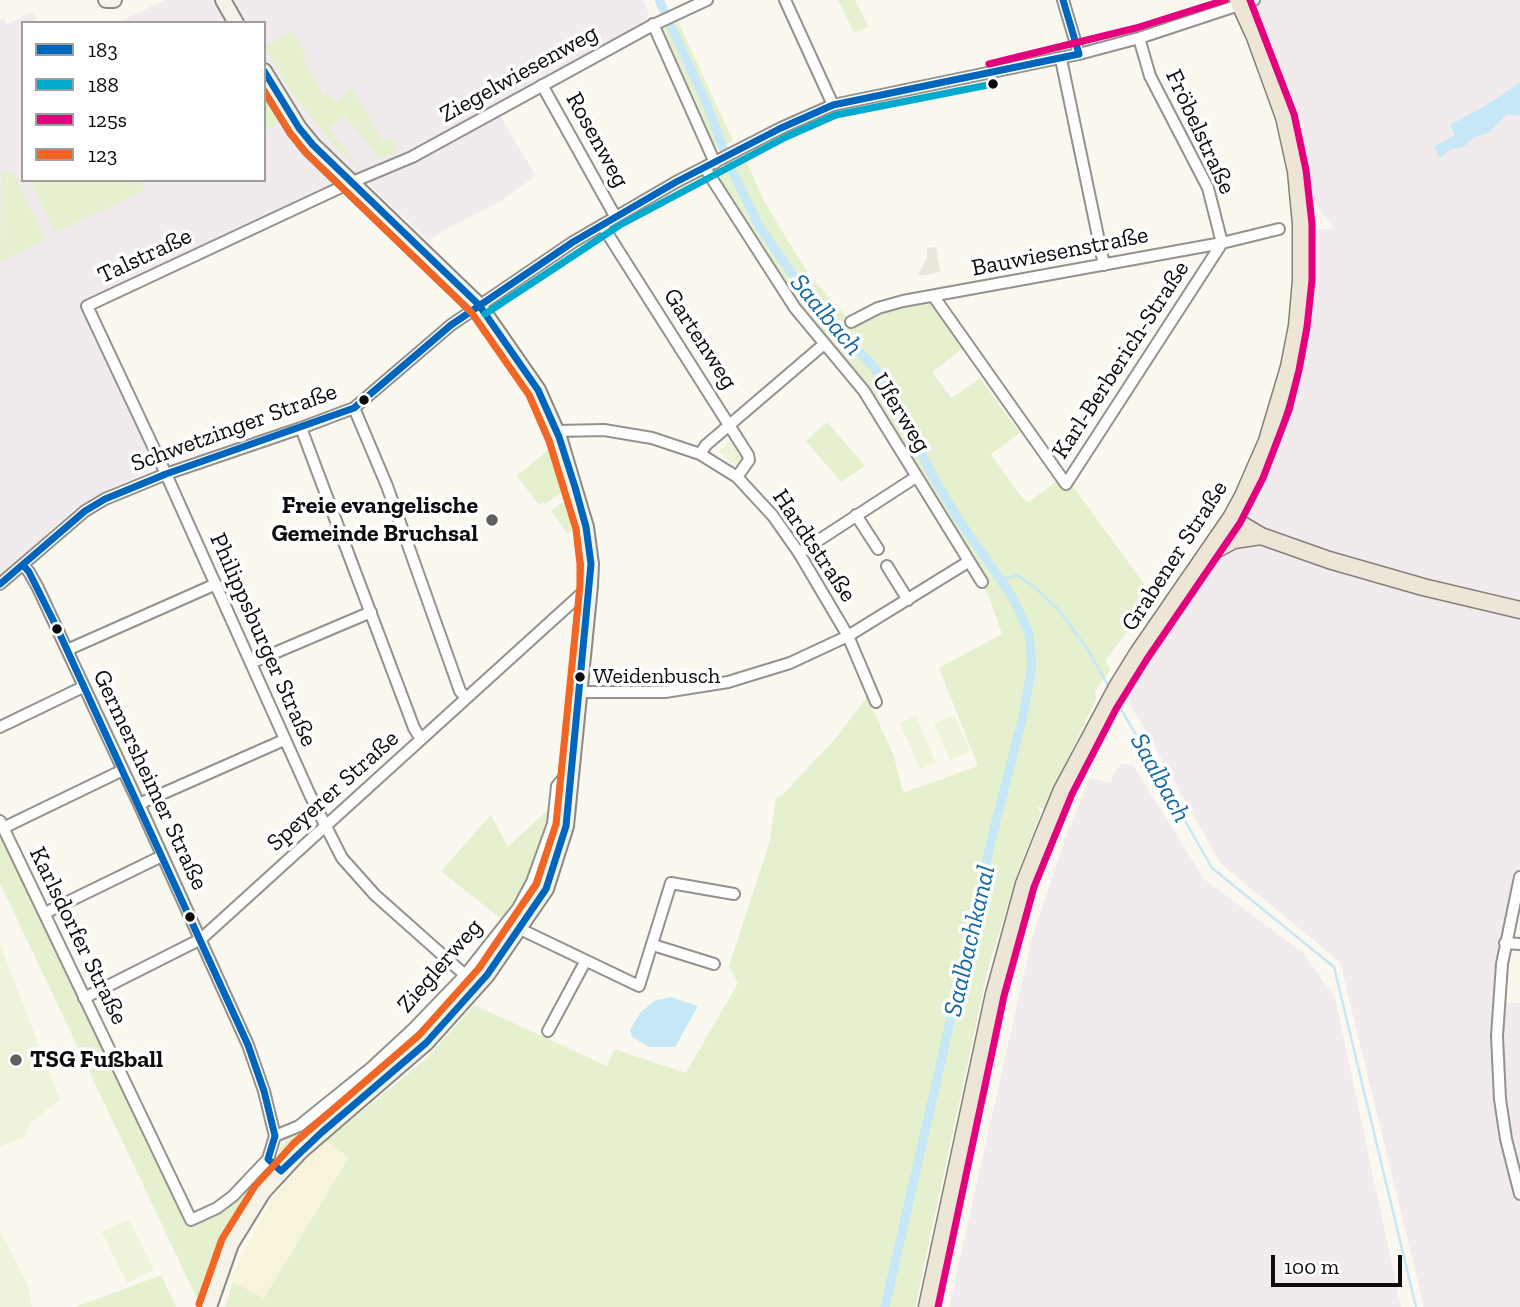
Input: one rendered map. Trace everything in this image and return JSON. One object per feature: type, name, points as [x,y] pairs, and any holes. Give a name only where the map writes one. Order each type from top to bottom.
[{"type":"main road","points":[[106,0],[114,0]]},
{"type":"main road","points":[[223,0],[235,21]]},
{"type":"main road","name":"Grabener Straße","points":[[927,1307],[994,994],[1024,884],[1057,802],[1107,705],[1231,518],[1253,474],[1279,406],[1297,326],[1301,280],[1301,224],[1296,171],[1284,117],[1244,2]]},
{"type":"main road","points":[[209,1307],[231,1244],[254,1204],[281,1171],[321,1133],[426,1043],[487,975],[546,889],[566,826],[590,586],[591,564],[586,527],[557,431],[538,390],[479,305],[313,145],[299,128],[266,74]]},
{"type":"main road","points":[[1231,518],[1261,536],[1329,560],[1520,610]]},
{"type":"main road","points":[[1206,555],[1234,540],[1261,536]]},
{"type":"street","name":"Ziegelwiesenweg","points":[[350,183],[412,157],[654,24],[707,0]]},
{"type":"street","points":[[785,0],[833,105]]},
{"type":"street","points":[[1063,0],[1079,54]]},
{"type":"street","name":"Schwetzinger Straße","points":[[0,584],[85,511],[105,499],[166,474],[354,408],[451,325],[615,216],[736,151],[833,105],[1061,59],[1139,38],[1244,2]]},
{"type":"street","name":"Uferweg","points":[[654,24],[714,164],[795,308],[823,345],[864,391],[982,582]]},
{"type":"street","name":"Fröbelstraße","points":[[1139,38],[1150,76],[1208,188],[1222,243]]},
{"type":"street","points":[[1061,59],[1104,265]]},
{"type":"street","name":"Rosenweg","points":[[541,85],[615,216]]},
{"type":"street","name":"Talstraße","points":[[166,474],[87,306],[350,183]]},
{"type":"street","name":"Gartenweg","points":[[602,225],[749,460],[737,477]]},
{"type":"street","name":"Bauwiesenstraße","points":[[851,322],[878,308],[903,301],[1222,243],[1279,229]]},
{"type":"street","name":"Karl-Berberich-Straße","points":[[934,297],[1066,484],[1222,243]]},
{"type":"street","points":[[700,454],[706,445],[823,345]]},
{"type":"street","points":[[354,408],[387,486],[460,691],[466,698]]},
{"type":"street","points":[[301,428],[414,728],[421,739]]},
{"type":"street","name":"Hardtstraße","points":[[557,431],[604,430],[652,438],[700,454],[737,477],[773,516],[799,553],[848,636],[876,702]]},
{"type":"street","name":"Philippsburger Straße","points":[[166,474],[284,740],[342,858],[358,878],[465,975]]},
{"type":"street","points":[[799,553],[916,477]]},
{"type":"street","points":[[856,514],[878,549]]},
{"type":"street","points":[[578,692],[665,692],[727,682],[790,663],[848,636],[968,562]]},
{"type":"street","name":"Germersheimer Straße","points":[[23,565],[38,589],[201,939],[257,1068],[275,1136]]},
{"type":"street","points":[[887,566],[908,600]]},
{"type":"street","points":[[67,650],[216,584]]},
{"type":"street","name":"Speyerer Straße","points":[[84,998],[201,939],[590,586]]},
{"type":"street","points":[[251,663],[371,612]]},
{"type":"street","points":[[0,727],[83,687]]},
{"type":"street","points":[[139,804],[284,740]]},
{"type":"street","points":[[1,825],[123,770]]},
{"type":"street","name":"Zieglerweg","points":[[275,1136],[299,1126],[371,1068],[465,975],[517,908],[532,882],[553,824],[557,786],[562,780],[571,778]]},
{"type":"street","name":"Karlsdorfer Straße","points":[[1,825],[191,1220],[217,1208],[233,1196],[268,1159]]},
{"type":"street","points":[[45,913],[162,856]]},
{"type":"street","points":[[1520,877],[1499,983],[1497,1061],[1506,1139],[1520,1194]]},
{"type":"street","points":[[520,929],[639,986],[671,883],[734,894]]},
{"type":"street","points":[[1505,943],[1520,944]]},
{"type":"street","points":[[653,945],[714,964]]},
{"type":"street","points":[[548,1031],[585,962]]},
{"type":"street","points":[[275,1136],[268,1159],[281,1171]]},
{"type":"shaded area","points":[[165,0],[643,0],[649,14],[645,24],[496,109],[536,176],[499,202],[428,241],[357,172],[81,301],[94,332],[92,334],[94,333],[155,463],[151,470],[101,493],[72,511],[0,578],[0,20],[4,18],[7,24],[32,12],[37,21],[21,21],[21,182],[266,182],[266,21],[121,21]]},
{"type":"shaded area","points":[[1248,0],[1520,0],[1520,604],[1387,574],[1278,540],[1236,517],[1292,380],[1310,323],[1315,268],[1312,229],[1334,229],[1311,198],[1300,135],[1304,126],[1279,64]]},
{"type":"shaded area","points":[[936,247],[940,272],[918,276],[927,257],[927,248]]},
{"type":"shaded area","points":[[1248,541],[1388,580],[1520,610],[1520,877],[1498,1003],[1520,1003],[1520,1307],[1424,1307],[1340,962],[1221,864],[1125,695],[1210,558]]},
{"type":"shaded area","points":[[1122,764],[1133,765],[1204,879],[1303,953],[1335,997],[1401,1307],[949,1307],[1031,942],[1063,845],[1090,778],[1111,783],[1114,772]]},
{"type":"shaded area","points":[[326,1141],[349,1156],[264,1298],[230,1280],[269,1203],[307,1157]]},
{"type":"green space","points":[[838,0],[855,0],[868,27],[854,33]]},
{"type":"green space","points":[[677,19],[733,141],[714,151],[658,27]]},
{"type":"green space","points":[[293,31],[307,57],[303,60],[324,96],[329,93],[335,103],[352,87],[383,141],[392,137],[397,152],[380,159],[345,116],[329,129],[363,173],[333,144],[291,92],[266,45]]},
{"type":"green space","points":[[266,91],[284,119],[266,131]]},
{"type":"green space","points":[[744,156],[765,203],[809,275],[854,325],[890,310],[930,303],[962,349],[932,372],[951,398],[980,378],[1020,433],[991,454],[1022,498],[1029,502],[1065,475],[1146,587],[1143,610],[1105,661],[1111,669],[1095,691],[1096,699],[1044,809],[1035,806],[1041,813],[1017,874],[988,969],[915,1307],[225,1307],[233,1282],[264,1298],[349,1157],[326,1141],[426,1059],[474,1005],[607,1066],[614,1049],[686,1073],[738,983],[729,966],[769,844],[776,798],[784,793],[836,738],[867,697],[894,756],[903,793],[978,766],[939,668],[1002,634],[989,597],[885,417],[808,321],[714,176]]},
{"type":"green space","points":[[1,171],[14,174],[45,240],[0,262]]},
{"type":"green space","points":[[31,182],[141,182],[145,190],[55,233]]},
{"type":"green space","points":[[827,422],[865,466],[841,482],[806,441]]},
{"type":"green space","points":[[730,441],[745,457],[734,467],[719,451]]},
{"type":"green space","points":[[554,445],[567,488],[545,504],[543,502],[539,505],[517,476]]},
{"type":"green space","points":[[569,497],[576,526],[568,534],[551,511]]},
{"type":"green space","points":[[954,715],[970,751],[950,760],[934,724]]},
{"type":"green space","points":[[916,716],[936,763],[920,769],[900,723]]},
{"type":"green space","points":[[571,778],[546,889],[426,1043],[321,1133],[283,1158],[279,1157],[279,1149],[299,1126],[412,1030],[505,922],[441,871],[491,815],[508,847],[555,803],[557,786]]},
{"type":"green space","points":[[0,830],[189,1226],[215,1215],[261,1170],[268,1170],[269,1175],[232,1226],[201,1307],[0,883]]},
{"type":"green space","points":[[0,944],[60,1100],[30,1123],[25,1137],[0,1147]]},
{"type":"green space","points":[[129,1219],[154,1270],[127,1283],[102,1232]]},
{"type":"green space","points":[[0,1231],[27,1283],[32,1307],[0,1307]]},
{"type":"green space","points":[[161,1275],[176,1307],[75,1307],[124,1289]]},
{"type":"water","points":[[1520,82],[1520,116],[1507,114],[1488,133],[1475,137],[1463,147],[1451,149],[1440,158],[1434,147],[1455,135],[1450,125],[1485,106]]},
{"type":"water","points":[[670,997],[698,1006],[675,1047],[650,1047],[632,1037],[630,1030],[640,1013],[654,1001]]},
{"type":"waterway","name":"Saalbachkanal","points":[[659,0],[707,105],[732,171],[759,226],[812,303],[872,365],[890,390],[932,475],[959,520],[1013,598],[1029,633],[1032,666],[1023,716],[993,833],[885,1307]]},
{"type":"waterway","name":"Saalbach","points":[[1000,580],[1017,575],[1059,610],[1088,650],[1109,687]]},
{"type":"waterway","name":"Saalbach","points":[[1117,702],[1212,868],[1334,967],[1416,1307]]},
{"type":"transit line","name":"183","points":[[0,584],[85,511],[105,499],[166,474],[354,408],[451,325],[573,242],[676,182],[781,128],[833,105],[1079,54],[1063,0]]},
{"type":"transit line","name":"125s","points":[[989,64],[1136,28],[1225,0]]},
{"type":"transit line","name":"125s","points":[[938,1307],[1004,996],[1034,887],[1072,794],[1116,709],[1240,523],[1263,478],[1289,410],[1299,370],[1312,280],[1312,224],[1306,170],[1294,114],[1250,0]]},
{"type":"transit line","name":"183","points":[[23,565],[57,628],[248,1045],[264,1091],[275,1136],[268,1159],[281,1171],[426,1043],[487,975],[546,889],[566,826],[591,564],[586,527],[575,487],[559,437],[538,390],[479,305],[313,145],[299,128],[266,74]]},
{"type":"transit line","name":"188","points":[[485,314],[620,225],[786,137],[836,115],[993,84]]},
{"type":"transit line","name":"188","points":[[266,94],[306,153],[472,313]]},
{"type":"transit line","name":"123","points":[[199,1304],[222,1239],[255,1186],[294,1143],[419,1035],[479,968],[536,884],[556,824],[580,585],[576,529],[549,441],[529,395],[471,312],[306,153],[266,94]]},
{"type":"place","name":"Freie evangelische Gemeinde Bruchsal","points":[[492,520]]},
{"type":"place","name":"Weidenbusch","points":[[580,677]]},
{"type":"place","name":"TSG Fußball","points":[[16,1060]]}]
